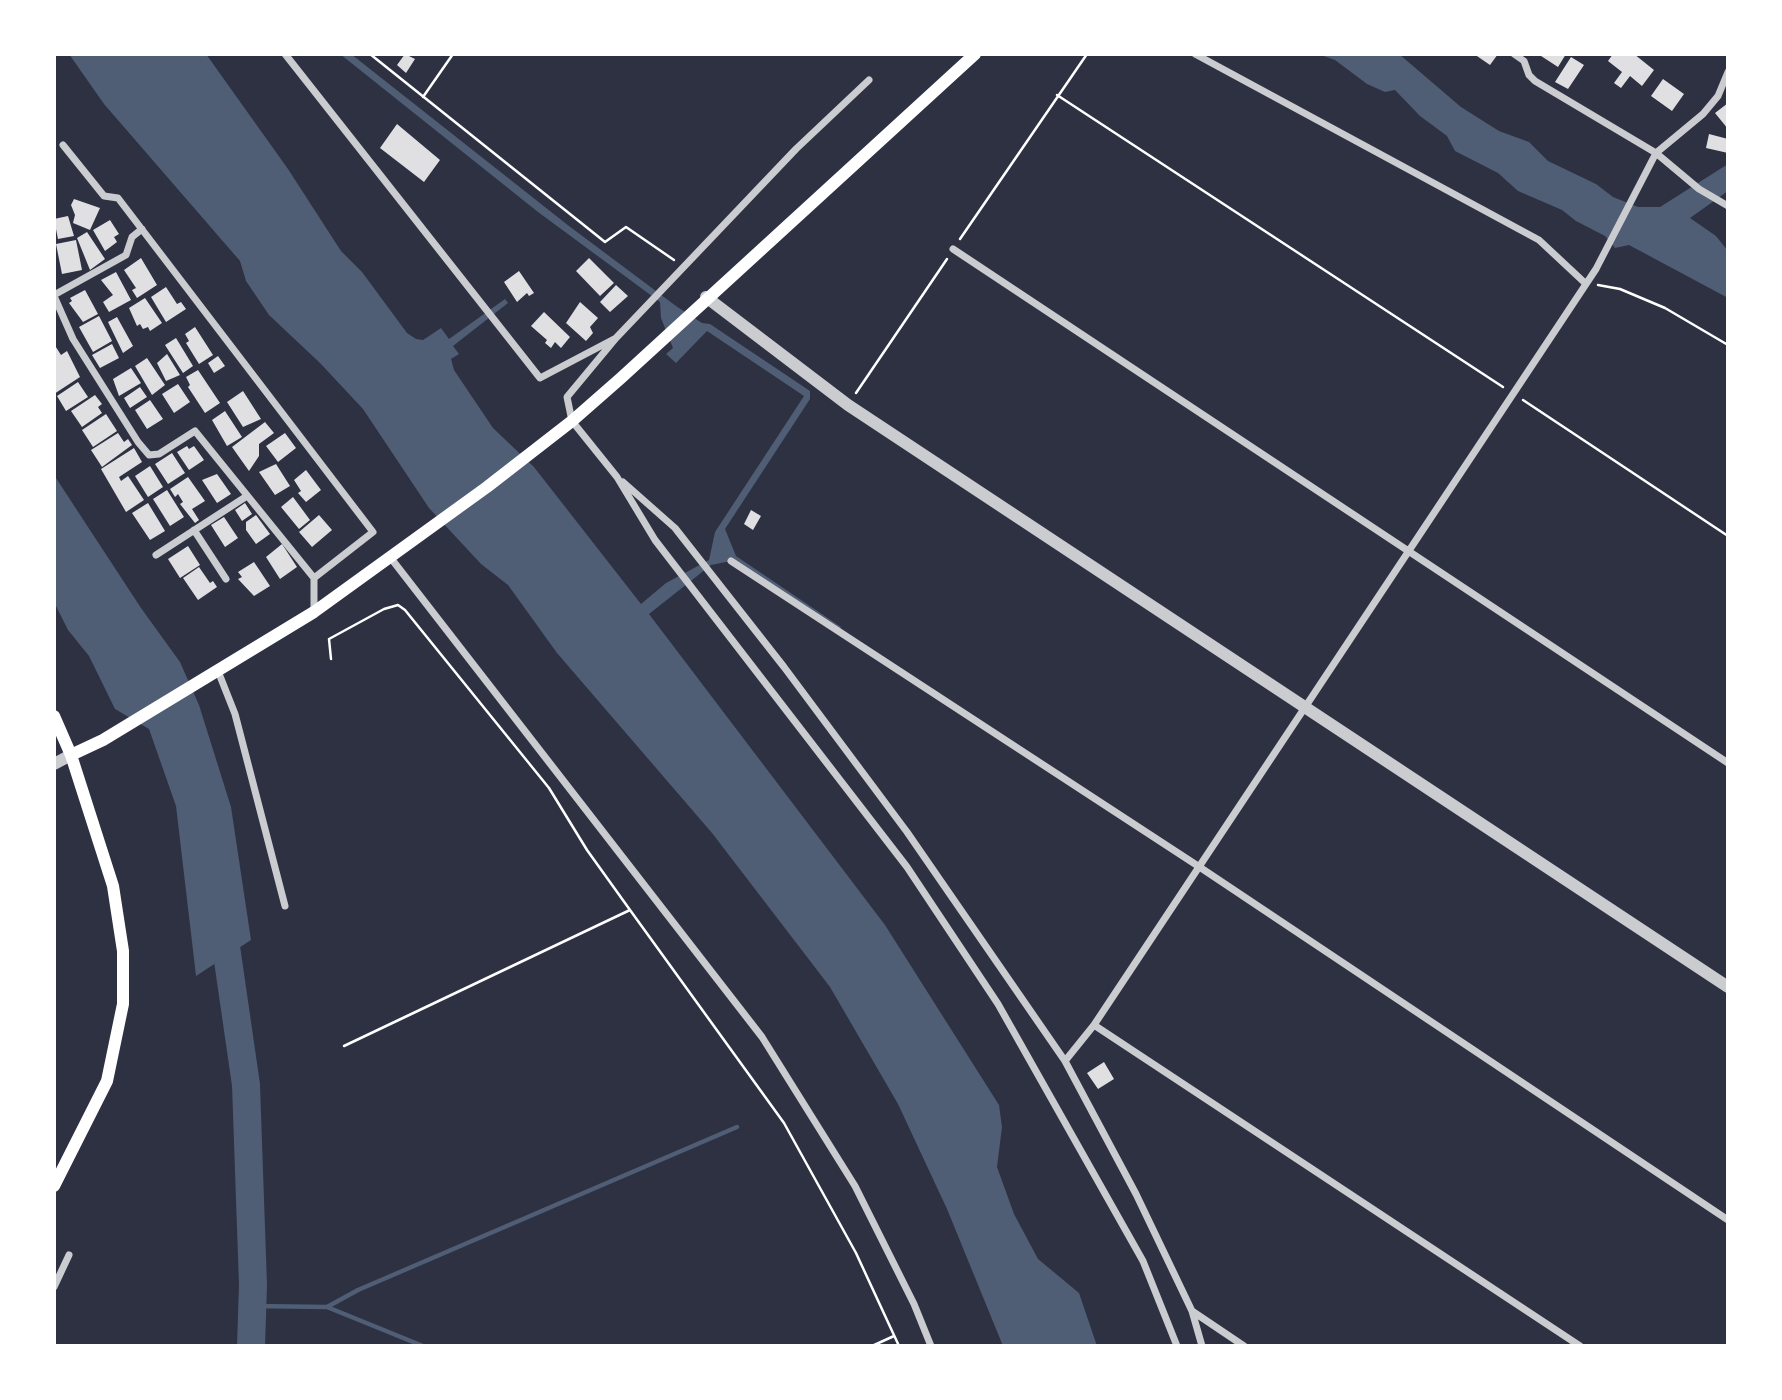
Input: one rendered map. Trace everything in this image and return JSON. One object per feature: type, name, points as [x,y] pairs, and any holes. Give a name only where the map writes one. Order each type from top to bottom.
[{"type":"main road","points":[[71,755],[103,740],[314,612],[572,421],[706,296],[975,54]]},
{"type":"main road","points":[[54,716],[71,755],[113,886],[123,951],[123,1004],[107,1081],[54,1186]]},
{"type":"street","points":[[285,54],[540,378],[616,338]]},
{"type":"street","points":[[1195,54],[1539,240],[1584,283]]},
{"type":"street","points":[[1514,54],[1524,61],[1535,82],[1656,153],[1699,189],[1727,205]]},
{"type":"street","points":[[1065,1061],[1094,1025],[1595,270],[1656,153],[1703,114],[1718,96],[1728,72]]},
{"type":"street","points":[[869,80],[796,149],[616,338],[567,397],[572,421],[617,477],[655,540],[907,867],[998,1004],[1143,1261],[1177,1346]]},
{"type":"street","points":[[63,145],[104,196],[118,198],[373,532],[314,578]]},
{"type":"street","points":[[142,229],[132,237],[126,255],[54,295],[86,360],[149,455],[159,454],[195,431],[314,578],[314,612]]},
{"type":"street","points":[[953,249],[1728,763]]},
{"type":"street","points":[[706,296],[848,405],[1302,708],[1728,987]]},
{"type":"street","points":[[617,477],[675,528],[784,667],[808,703],[907,832],[1065,1061],[1136,1194],[1192,1311],[1202,1346]]},
{"type":"street","points":[[156,555],[247,496]]},
{"type":"street","points":[[194,530],[226,579]]},
{"type":"street","points":[[390,557],[762,1037],[855,1186],[914,1304],[931,1346]]},
{"type":"street","points":[[731,561],[1198,866],[1728,1220]]},
{"type":"street","points":[[218,671],[235,714],[285,906]]},
{"type":"street","points":[[54,765],[71,755]]},
{"type":"street","points":[[1094,1025],[1580,1346]]},
{"type":"street","points":[[54,1287],[69,1255]]},
{"type":"street","points":[[1192,1311],[1244,1346]]},
{"type":"path","points":[[370,54],[605,242],[626,227],[683,265]]},
{"type":"path","points":[[422,97],[453,54]]},
{"type":"path","points":[[848,405],[1087,54]]},
{"type":"path","points":[[1057,95],[1728,536]]},
{"type":"path","points":[[1584,283],[1620,289],[1665,308],[1728,345]]},
{"type":"path","points":[[331,659],[329,639],[384,609],[398,605],[405,610],[549,788],[587,850],[784,1123],[856,1252],[899,1346]]},
{"type":"path","points":[[344,1046],[630,910]]},
{"type":"path","points":[[872,1346],[895,1335]]},
{"type":"water","points":[[69,54],[206,54],[288,169],[341,251],[362,272],[407,333],[416,339],[423,340],[441,328],[449,339],[505,299],[508,303],[453,346],[459,354],[451,359],[454,370],[493,428],[534,467],[641,604],[666,583],[709,560],[715,532],[804,396],[707,331],[676,363],[666,354],[673,348],[661,318],[660,302],[538,212],[340,54],[351,54],[569,226],[676,306],[702,323],[710,324],[810,391],[810,399],[725,529],[736,556],[841,627],[838,632],[731,561],[711,565],[649,614],[885,925],[999,1105],[1002,1127],[997,1167],[1014,1214],[1038,1259],[1079,1293],[1097,1346],[1003,1346],[947,1209],[898,1104],[830,987],[712,833],[557,653],[508,585],[481,564],[429,508],[363,409],[320,363],[269,315],[246,281],[240,261],[104,104]]},
{"type":"water","points":[[1318,54],[1399,54],[1461,107],[1499,131],[1529,142],[1548,161],[1596,184],[1613,197],[1638,207],[1660,207],[1728,164],[1728,191],[1690,218],[1716,236],[1728,251],[1728,298],[1629,245],[1615,248],[1605,236],[1576,221],[1562,210],[1518,191],[1498,173],[1455,151],[1447,136],[1420,116],[1395,90],[1385,92],[1367,84],[1335,60]]},
{"type":"water","points":[[54,475],[141,608],[180,662],[199,705],[231,807],[251,940],[196,976],[176,806],[149,729],[115,709],[89,656],[68,630],[54,602]]},
{"type":"building","points":[[405,54],[415,59],[406,73],[397,65]]},
{"type":"building","points":[[1474,54],[1498,54],[1490,65]]},
{"type":"building","points":[[1538,54],[1566,54],[1558,67]]},
{"type":"building","points":[[1613,54],[1634,54],[1654,70],[1642,86],[1630,76],[1621,88],[1614,83],[1622,72],[1608,61]]},
{"type":"building","points":[[1571,57],[1584,65],[1568,89],[1555,82]]},
{"type":"building","points":[[1663,79],[1684,94],[1672,111],[1651,96]]},
{"type":"building","points":[[1728,103],[1728,129],[1715,113]]},
{"type":"building","points":[[397,124],[440,160],[424,182],[380,148]]},
{"type":"building","points":[[1709,134],[1728,139],[1728,153],[1706,148]]},
{"type":"building","points":[[74,199],[100,208],[90,230],[73,223],[75,215],[71,205]]},
{"type":"building","points":[[68,216],[74,236],[58,239],[54,219]]},
{"type":"building","points":[[110,220],[119,234],[114,237],[117,242],[105,251],[93,230]]},
{"type":"building","points":[[87,232],[105,259],[90,270],[77,238]]},
{"type":"building","points":[[76,240],[82,270],[62,274],[56,244]]},
{"type":"building","points":[[141,258],[157,285],[137,298],[132,290],[136,288],[124,270]]},
{"type":"building","points":[[589,258],[614,283],[600,296],[576,271]]},
{"type":"building","points":[[519,271],[534,293],[529,296],[527,293],[517,302],[504,282]]},
{"type":"building","points":[[116,272],[131,300],[109,312],[103,302],[113,295],[101,280]]},
{"type":"building","points":[[616,285],[628,296],[610,312],[600,302]]},
{"type":"building","points":[[166,287],[177,304],[181,302],[186,309],[166,322],[151,297]]},
{"type":"building","points":[[85,290],[98,314],[83,322],[69,303],[72,301],[70,298]]},
{"type":"building","points":[[145,298],[162,323],[150,331],[148,327],[143,329],[140,324],[137,326],[129,308]]},
{"type":"building","points":[[580,302],[598,318],[590,327],[593,333],[586,341],[566,323]]},
{"type":"building","points":[[544,312],[570,337],[561,348],[555,342],[551,348],[545,343],[547,340],[531,326]]},
{"type":"building","points":[[99,316],[112,341],[93,352],[79,327]]},
{"type":"building","points":[[117,317],[133,346],[123,353],[108,322]]},
{"type":"building","points":[[195,327],[213,355],[199,364],[186,343],[189,341],[185,334]]},
{"type":"building","points":[[176,338],[193,366],[183,373],[165,345]]},
{"type":"building","points":[[54,344],[61,355],[67,351],[80,377],[54,394]]},
{"type":"building","points":[[112,344],[119,358],[100,368],[92,355]]},
{"type":"building","points":[[167,354],[180,375],[166,381],[157,363]]},
{"type":"building","points":[[218,356],[225,366],[214,373],[208,363]]},
{"type":"building","points":[[147,358],[165,385],[152,395],[135,366]]},
{"type":"building","points":[[131,368],[141,383],[119,396],[113,379]]},
{"type":"building","points":[[198,370],[220,403],[205,413],[188,387],[190,385],[186,377]]},
{"type":"building","points":[[78,382],[88,397],[66,411],[57,396]]},
{"type":"building","points":[[178,384],[190,402],[174,413],[162,394]]},
{"type":"building","points":[[140,387],[147,397],[130,408],[124,398]]},
{"type":"building","points":[[243,391],[261,419],[243,427],[227,402]]},
{"type":"building","points":[[95,395],[102,404],[98,407],[102,413],[82,427],[71,411]]},
{"type":"building","points":[[150,400],[163,419],[147,429],[135,410]]},
{"type":"building","points":[[225,411],[242,437],[227,446],[212,420]]},
{"type":"building","points":[[106,414],[117,431],[93,447],[82,430]]},
{"type":"building","points":[[265,422],[274,433],[259,444],[259,456],[249,471],[232,447]]},
{"type":"building","points":[[118,433],[124,442],[128,439],[132,445],[102,467],[91,450]]},
{"type":"building","points":[[285,433],[296,448],[278,462],[266,446]]},
{"type":"building","points":[[187,446],[189,449],[194,446],[204,460],[189,470],[177,452]]},
{"type":"building","points":[[134,448],[142,462],[119,477],[121,481],[128,476],[144,500],[126,512],[101,469]]},
{"type":"building","points":[[172,453],[185,473],[168,484],[155,464]]},
{"type":"building","points":[[276,464],[290,486],[275,495],[259,472]]},
{"type":"building","points":[[150,466],[163,487],[148,497],[135,476]]},
{"type":"building","points":[[306,470],[321,490],[306,502],[298,493],[301,491],[294,480]]},
{"type":"building","points":[[217,474],[231,494],[217,503],[202,480]]},
{"type":"building","points":[[188,477],[205,501],[192,509],[199,520],[195,523],[180,504],[183,502],[178,494],[175,497],[170,489]]},
{"type":"building","points":[[167,490],[184,517],[170,526],[153,499]]},
{"type":"building","points":[[293,497],[310,520],[299,529],[281,507]]},
{"type":"building","points":[[148,503],[165,531],[150,540],[132,513]]},
{"type":"building","points":[[245,503],[252,514],[242,521],[235,510]]},
{"type":"building","points":[[751,510],[761,516],[753,530],[744,524]]},
{"type":"building","points":[[256,515],[270,534],[256,544],[246,530],[246,522]]},
{"type":"building","points":[[319,515],[332,530],[312,547],[299,532]]},
{"type":"building","points":[[224,517],[238,538],[225,547],[211,525]]},
{"type":"building","points":[[282,544],[297,567],[280,579],[266,557]]},
{"type":"building","points":[[188,546],[200,565],[180,578],[168,559]]},
{"type":"building","points":[[254,562],[270,586],[254,596],[238,579],[242,577],[238,572]]},
{"type":"building","points":[[199,567],[210,583],[213,581],[217,587],[198,600],[183,578]]},
{"type":"building","points":[[1104,1062],[1114,1079],[1098,1089],[1087,1073]]},
{"type":"waterway","points":[[222,919],[246,1085],[253,1285],[251,1346]]},
{"type":"waterway","points":[[327,1307],[358,1290],[737,1127]]},
{"type":"waterway","points":[[253,1306],[327,1307],[423,1346]]}]
